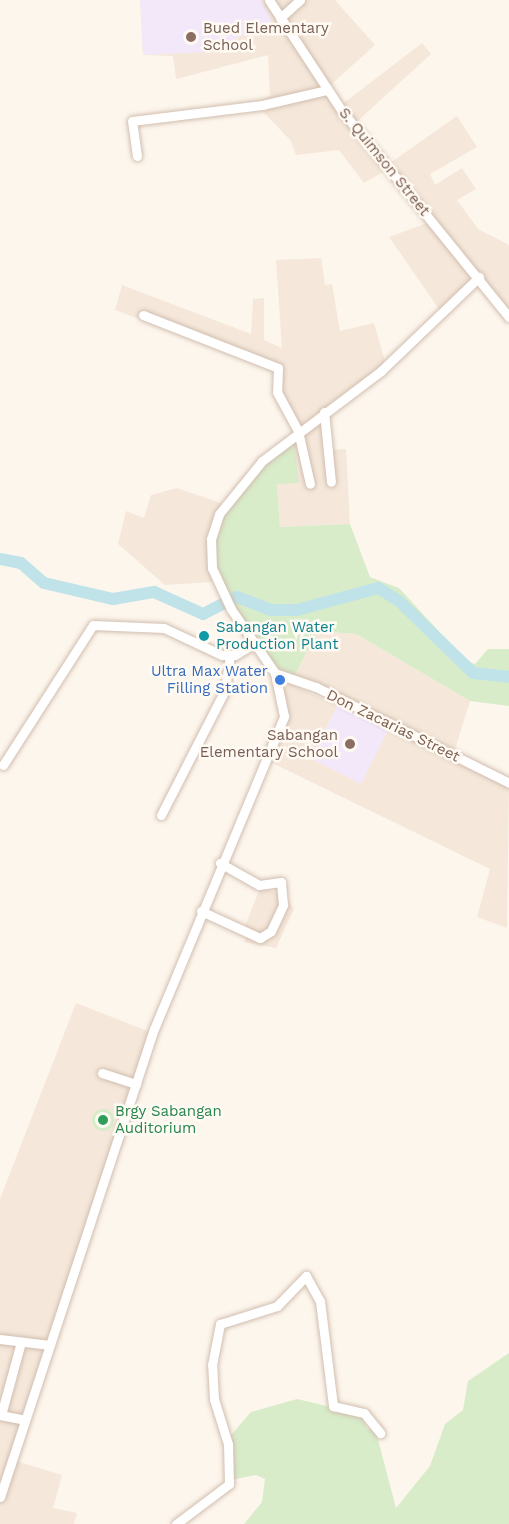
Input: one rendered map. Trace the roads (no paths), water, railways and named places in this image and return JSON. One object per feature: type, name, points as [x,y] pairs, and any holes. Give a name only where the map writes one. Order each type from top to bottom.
[{"type":"street","name":"S. Quimson Street","points":[[269,0],[327,90],[509,317]]},
{"type":"street","points":[[280,18],[300,0]]},
{"type":"street","points":[[137,156],[132,121],[262,105],[327,90]]},
{"type":"street","points":[[0,1497],[136,1084],[220,863],[282,724],[285,698],[275,673],[229,604],[211,560],[219,514],[241,481],[298,430],[381,371],[479,277]]},
{"type":"street","points":[[143,315],[276,367],[277,392],[298,430],[310,484]]},
{"type":"street","points":[[324,412],[331,483]]},
{"type":"street","points":[[3,765],[93,625],[164,628],[205,650],[230,656],[255,643]]},
{"type":"street","points":[[162,815],[225,690],[230,656]]},
{"type":"street","name":"Don Zacarias Street","points":[[275,673],[316,687],[509,783]]},
{"type":"street","points":[[201,911],[260,938],[271,931],[283,905],[281,882],[259,885],[220,863]]},
{"type":"street","points":[[102,1073],[136,1084]]},
{"type":"street","points":[[176,1524],[230,1484],[228,1444],[215,1405],[212,1365],[220,1324],[277,1306],[306,1276],[320,1301],[333,1406],[364,1413],[380,1433]]},
{"type":"street","points":[[0,1339],[50,1345]]},
{"type":"street","points":[[21,1342],[0,1415],[26,1420]]},
{"type":"waterway","points":[[0,559],[21,563],[44,583],[113,599],[154,592],[203,614],[237,597],[271,610],[297,610],[378,588],[399,601],[473,673],[509,677]]},
{"type":"place","name":"Bued Elementary School","points":[[191,37]]},
{"type":"place","name":"Sabangan Water Production Plant","points":[[204,636]]},
{"type":"place","name":"Ultra Max Water Filling Station","points":[[280,680]]},
{"type":"place","name":"Sabangan Elementary School","points":[[350,744]]},
{"type":"place","name":"Brgy Sabangan Auditorium","points":[[103,1120]]}]
